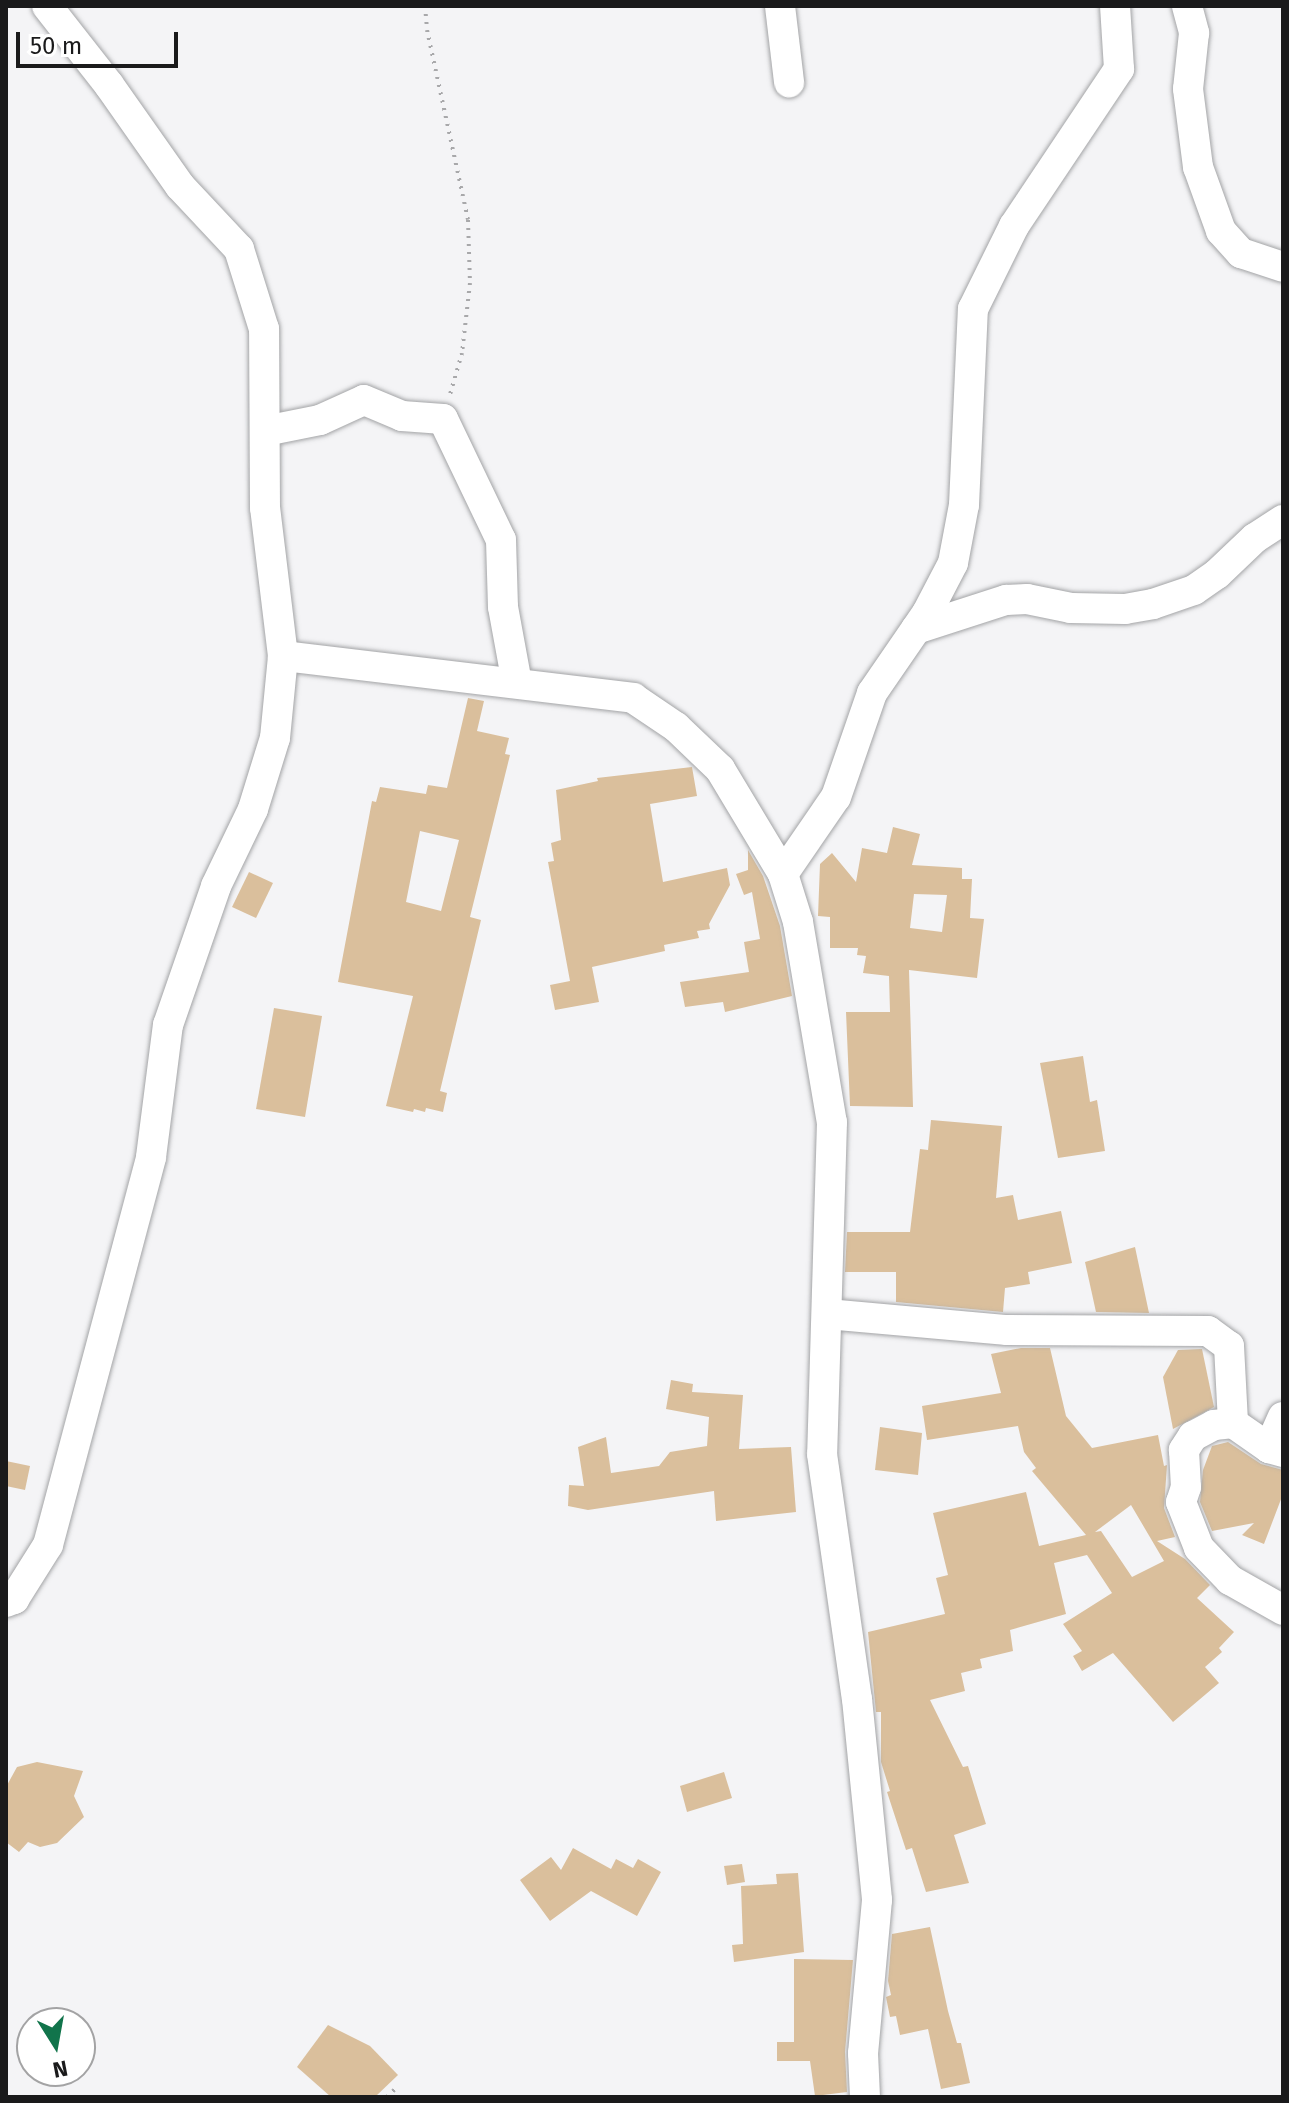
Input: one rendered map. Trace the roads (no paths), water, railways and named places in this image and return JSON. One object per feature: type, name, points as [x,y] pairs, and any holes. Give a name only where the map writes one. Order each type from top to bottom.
[{"type":"street","points":[[6,1602],[14,1599],[48,1545],[151,1157],[168,1025],[216,886],[253,809],[275,738],[283,656],[265,508],[264,329],[239,249],[180,186],[109,85],[47,6]]},
{"type":"street","points":[[780,6],[789,82]]},
{"type":"street","points":[[783,874],[836,797],[872,693],[916,629],[953,563],[964,505],[973,309],[1014,226],[1119,69],[1115,6]]},
{"type":"street","points":[[1187,6],[1194,33],[1188,89],[1198,167],[1221,231],[1241,253],[1283,267]]},
{"type":"street","points":[[265,431],[320,420],[364,400],[402,416],[443,419],[501,540],[503,607],[517,683]]},
{"type":"street","points":[[916,629],[1006,600],[1027,599],[1084,608],[1125,609],[1153,604],[1194,590],[1217,574],[1255,538],[1283,520]]},
{"type":"street","points":[[283,656],[633,698],[676,727],[720,769],[783,874],[798,922],[832,1122],[822,1454],[857,1699],[877,1900],[863,2053],[865,2097]]},
{"type":"street","points":[[827,1314],[1007,1330],[1208,1331],[1229,1346],[1233,1423]]},
{"type":"street","points":[[1283,1417],[1276,1450],[1233,1423],[1214,1425],[1193,1436],[1184,1450],[1186,1487],[1181,1502],[1199,1548],[1230,1580],[1283,1610]]}]
